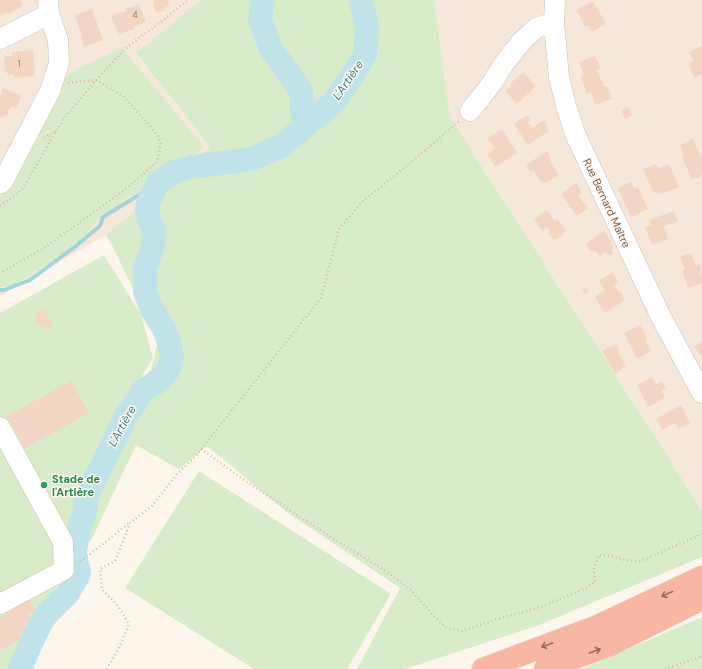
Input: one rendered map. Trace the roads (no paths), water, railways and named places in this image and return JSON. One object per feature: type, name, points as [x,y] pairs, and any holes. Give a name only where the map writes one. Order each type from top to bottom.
[{"type":"highway","points":[[483,669],[598,626],[702,577]]},
{"type":"highway","points":[[545,669],[610,645],[702,599]]},
{"type":"street","name":"Rue Bernard Maître","points":[[555,0],[554,23],[559,77],[566,106],[576,136],[661,317],[702,393]]},
{"type":"street","points":[[0,38],[48,7],[58,40],[59,64],[47,97],[23,144],[0,184]]},
{"type":"street","points":[[470,111],[489,87],[503,64],[521,42],[536,28],[554,23]]},
{"type":"street","points":[[0,427],[63,542],[64,570],[0,604]]},
{"type":"waterway","name":"L'Artière","points":[[263,0],[260,20],[271,49],[301,91],[302,111],[305,125]]},
{"type":"waterway","name":"L'Artière","points":[[20,669],[43,619],[68,593],[78,576],[79,571],[75,551],[79,528],[86,509],[85,498],[126,416],[144,390],[159,381],[169,369],[172,356],[169,342],[163,327],[152,310],[145,291],[145,269],[153,245],[154,230],[149,220],[147,211],[148,203],[157,184],[174,172],[192,167],[251,159],[280,147],[333,103],[365,55],[367,28],[361,0]]},
{"type":"waterway","name":"L'Artière","points":[[0,290],[4,290],[30,280],[100,226],[103,217],[157,184]]},
{"type":"place","name":"Stade de l'Artière","points":[[44,485]]}]
